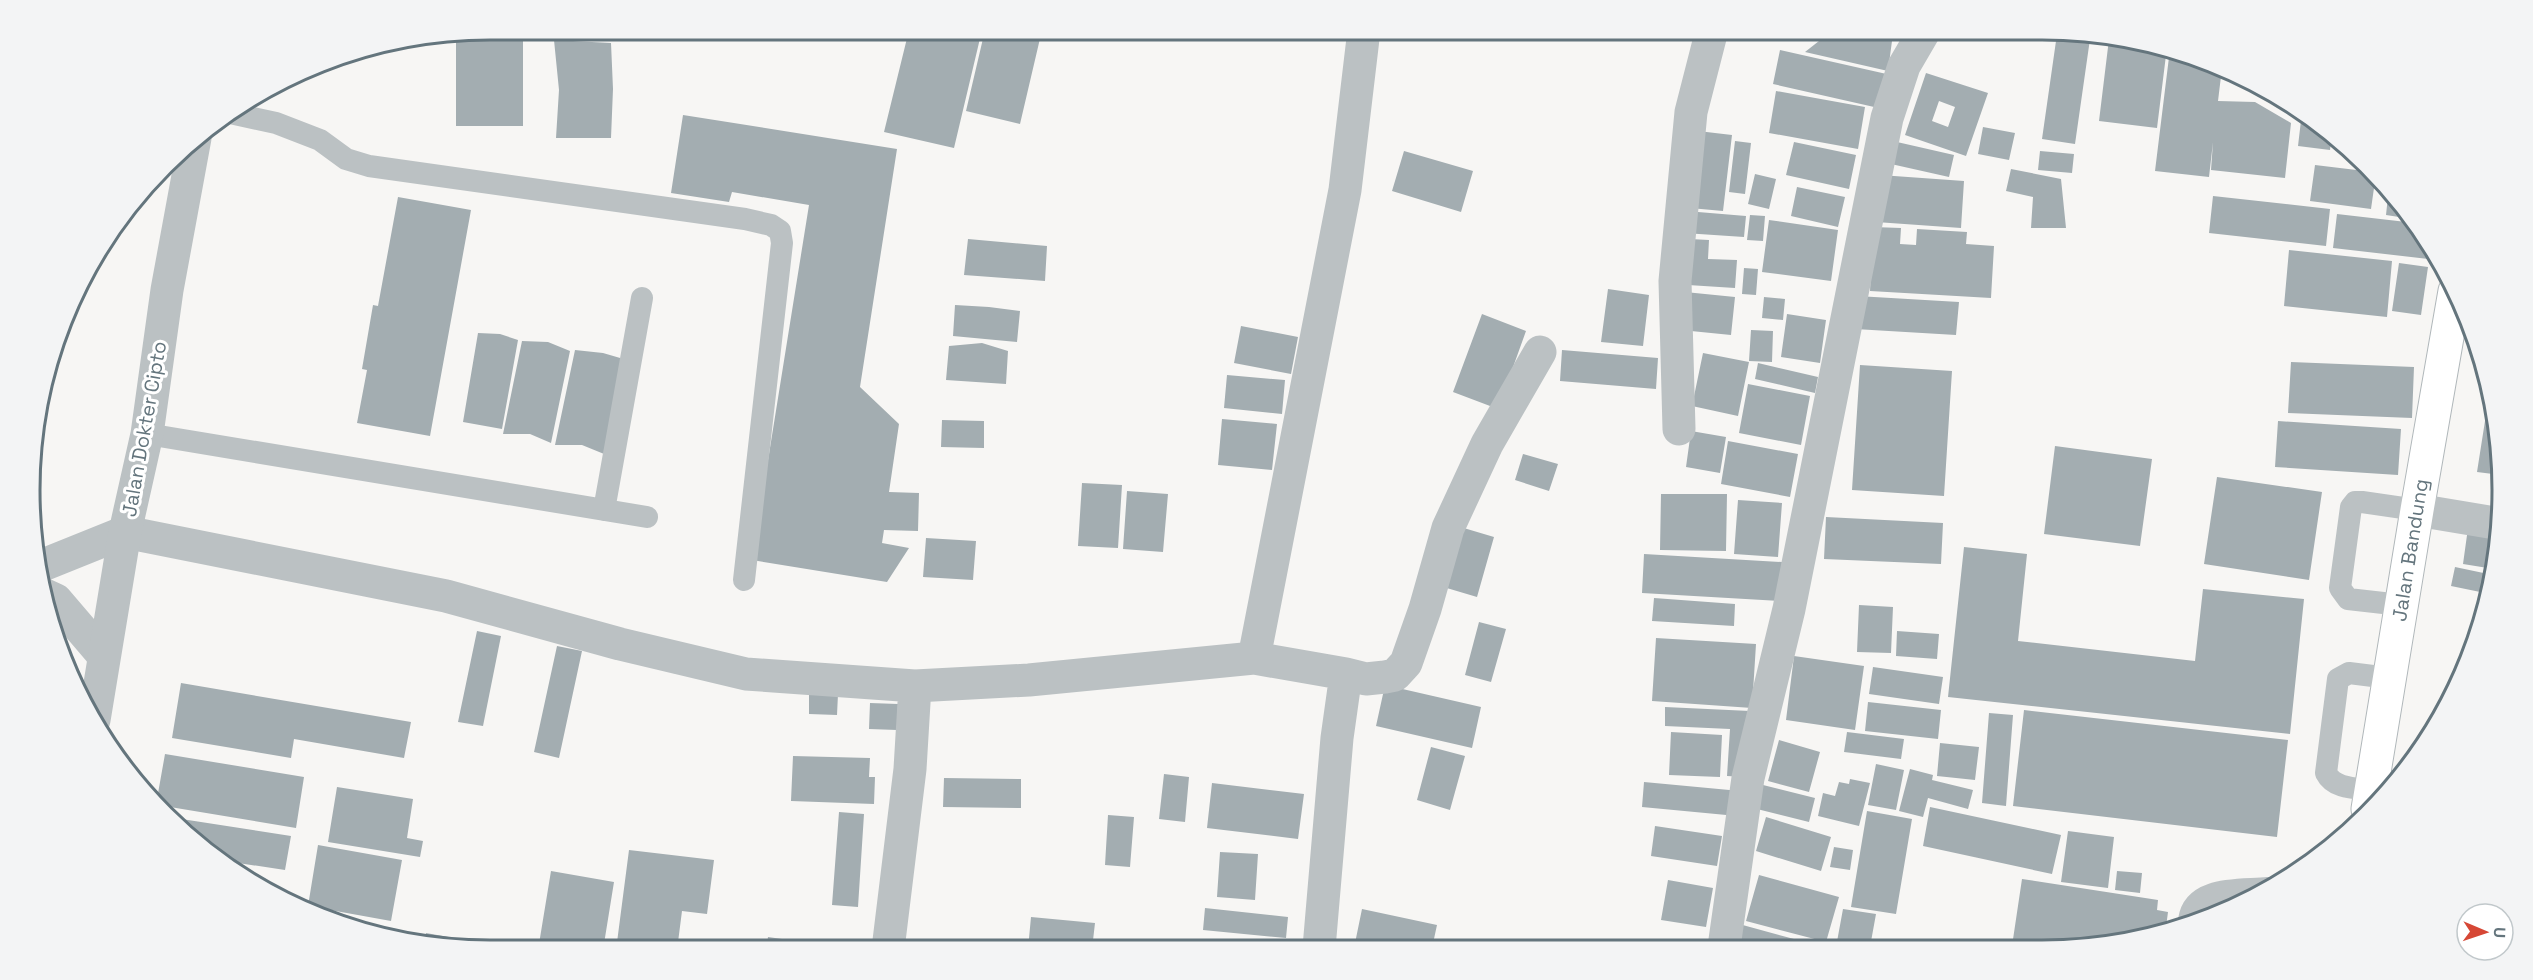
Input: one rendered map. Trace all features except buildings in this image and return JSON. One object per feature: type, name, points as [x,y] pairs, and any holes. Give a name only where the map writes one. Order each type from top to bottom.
[{"type":"main road","name":"Jalan Bandung","points":[[2370,798],[2416,510],[2452,305]]},
{"type":"street","points":[[1254,658],[1345,190],[1363,40]]},
{"type":"street","points":[[1679,429],[1675,281],[1691,112],[1709,40]]},
{"type":"street","points":[[1725,940],[1748,778],[1789,609],[1887,118],[1904,66],[1919,40]]},
{"type":"street","name":"Jalan Dokter Cipto","points":[[96,706],[125,532],[147,434],[167,290],[192,154]]},
{"type":"street","points":[[47,564],[125,532],[446,596],[620,644],[746,674],[915,686],[1029,680],[1254,658],[1366,679],[1385,678],[1395,675],[1406,663],[1425,609],[1448,528],[1487,444],[1540,352]]},
{"type":"street","points":[[2416,510],[2492,522]]},
{"type":"street","points":[[54,599],[103,655]]},
{"type":"street","points":[[1320,940],[1337,738],[1346,674]]},
{"type":"street","points":[[889,940],[910,769],[915,686]]},
{"type":"lane","points":[[241,115],[276,123],[320,140],[346,159],[369,166],[745,219],[771,225],[780,231],[782,243],[744,580]]},
{"type":"lane","points":[[604,510],[642,298]]},
{"type":"lane","points":[[147,434],[647,518]]},
{"type":"lane","points":[[2401,605],[2348,599],[2343,595],[2340,588],[2351,507],[2355,502],[2362,502],[2416,510]]},
{"type":"lane","points":[[2369,799],[2330,780],[2326,773],[2338,679],[2349,672],[2389,678]]},
{"type":"lane","points":[[2191,914],[2195,903],[2207,894],[2248,890]]}]
